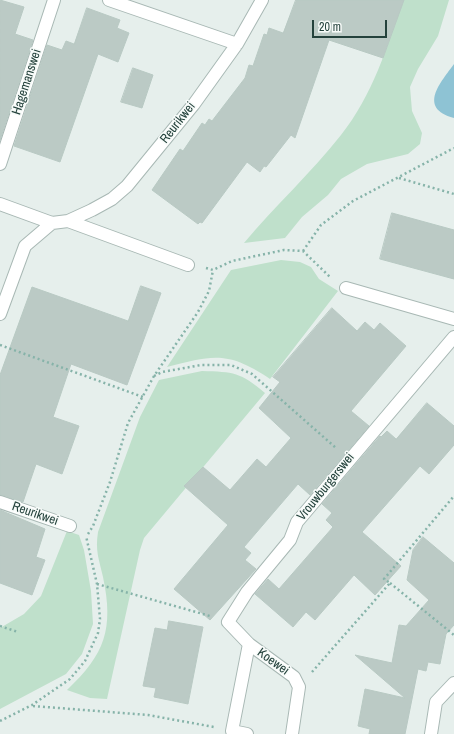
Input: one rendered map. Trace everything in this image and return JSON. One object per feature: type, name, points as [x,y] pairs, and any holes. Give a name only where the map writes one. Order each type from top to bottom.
[{"type":"street","name":"Hagemanswei","points":[[0,164],[54,0]]},
{"type":"street","points":[[109,0],[237,44]]},
{"type":"street","name":"Reurikwei","points":[[52,223],[68,220],[112,199],[127,186],[194,104],[237,44],[262,0]]},
{"type":"street","points":[[0,204],[52,223],[26,246],[0,314]]},
{"type":"street","points":[[68,220],[188,265]]},
{"type":"street","points":[[346,288],[454,319]]},
{"type":"street","name":"Vrouwburgerswei","points":[[228,622],[247,592],[290,540],[297,522],[454,337]]},
{"type":"street","name":"Reurikwei","points":[[0,502],[70,526]]},
{"type":"street","points":[[228,622],[249,644]]},
{"type":"street","name":"Koewei","points":[[232,730],[249,644],[294,678],[299,687],[292,734]]},
{"type":"street","points":[[430,734],[436,702],[454,684]]},
{"type":"street","points":[[232,730],[247,734]]},
{"type":"path","points":[[303,251],[321,225],[353,201],[454,148]]},
{"type":"path","points":[[398,178],[454,194]]},
{"type":"path","points":[[0,721],[32,706],[70,679],[85,661],[98,633],[100,619],[97,584],[87,536],[93,526],[110,482],[128,423],[154,376],[198,312],[209,291],[214,270],[232,261],[284,250],[303,251],[335,281],[346,288]]},
{"type":"path","points":[[0,345],[143,398]]},
{"type":"path","points":[[154,376],[162,372],[201,365],[230,365],[252,374],[349,459]]},
{"type":"path","points":[[454,496],[384,579],[454,635]]},
{"type":"path","points":[[299,687],[390,583]]},
{"type":"path","points":[[97,584],[228,622]]},
{"type":"path","points":[[0,626],[18,632]]},
{"type":"path","points":[[32,706],[148,715],[232,730]]},
{"type":"green space","points":[[402,0],[449,0],[438,36],[418,69],[410,87],[412,111],[422,133],[420,144],[408,154],[367,164],[341,179],[328,195],[302,217],[285,238],[244,243],[318,163],[352,120],[362,104],[378,70]]},
{"type":"green space","points":[[281,260],[300,262],[311,267],[319,279],[338,291],[270,379],[243,364],[220,358],[197,360],[167,367],[231,270]]},
{"type":"green space","points":[[202,371],[236,374],[243,377],[265,393],[144,538],[140,550],[107,699],[90,698],[67,690],[90,664],[98,652],[103,640],[107,612],[106,595],[97,550],[98,532],[140,417],[159,380]]},
{"type":"green space","points":[[67,531],[79,535],[84,550],[91,591],[93,624],[82,654],[66,674],[0,709],[0,628],[24,614],[41,596]]},
{"type":"water","points":[[454,64],[454,118],[443,114],[437,108],[434,101],[435,94],[439,86]]},
{"type":"building","points":[[0,0],[24,7],[15,34],[33,40],[0,140]]},
{"type":"building","points":[[296,0],[404,0],[383,58],[329,40],[295,138],[291,135],[266,167],[264,166],[260,172],[247,162],[202,223],[200,222],[198,224],[152,190],[180,149],[183,151],[202,123],[205,125],[209,119],[212,121],[245,78],[249,65],[253,66],[264,34],[267,35],[269,28],[283,33]]},
{"type":"building","points":[[87,8],[120,20],[117,28],[129,33],[118,62],[98,54],[60,162],[14,146],[47,45],[62,50],[66,41],[74,44]]},
{"type":"building","points":[[133,68],[153,75],[142,108],[121,102]]},
{"type":"building","points":[[392,213],[454,230],[454,279],[380,259]]},
{"type":"building","points":[[141,286],[161,293],[127,385],[71,364],[53,417],[79,426],[62,474],[36,464],[23,502],[0,495],[0,375],[32,287],[128,321]]},
{"type":"building","points":[[332,308],[357,331],[365,322],[374,330],[380,323],[406,346],[351,411],[369,426],[310,495],[298,484],[244,547],[251,553],[245,560],[256,569],[210,620],[174,589],[228,525],[184,486],[203,467],[230,490],[257,459],[266,467],[291,438],[259,408],[280,382],[273,377]]},
{"type":"building","points":[[427,403],[454,426],[454,445],[429,474],[420,466],[362,532],[401,566],[375,595],[354,575],[315,620],[306,612],[293,627],[255,594],[268,579],[279,589],[333,527],[326,520],[332,513],[322,504],[380,436],[381,437],[387,431],[396,439]]},
{"type":"building","points":[[0,510],[45,529],[36,557],[45,560],[32,595],[0,583]]},
{"type":"building","points":[[423,537],[454,563],[454,625],[446,634],[440,664],[428,662],[426,671],[418,669],[405,734],[369,734],[370,729],[358,726],[365,689],[405,698],[355,655],[392,663],[399,625],[406,626],[429,600],[407,580],[413,550]]},
{"type":"building","points":[[169,621],[203,627],[188,704],[154,697],[156,688],[143,686],[155,628],[167,630]]}]
